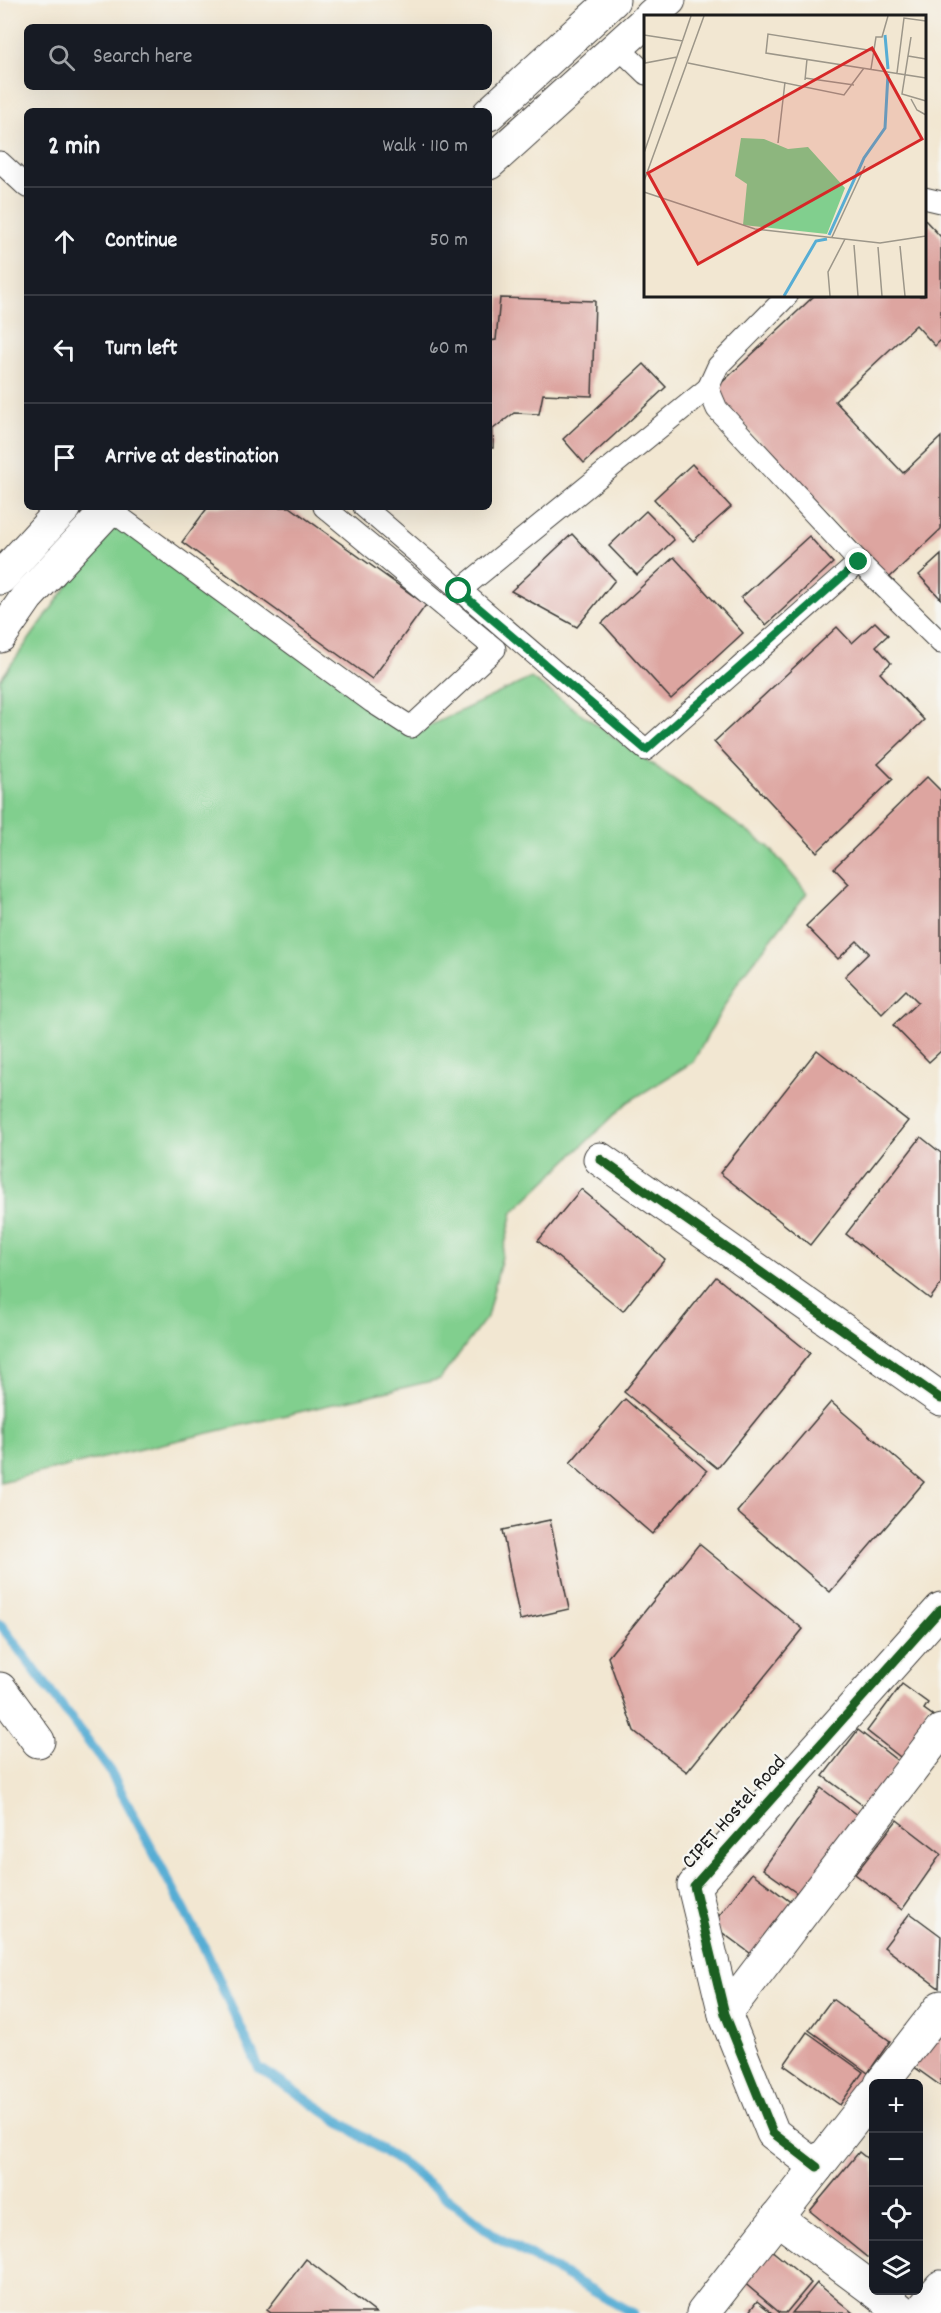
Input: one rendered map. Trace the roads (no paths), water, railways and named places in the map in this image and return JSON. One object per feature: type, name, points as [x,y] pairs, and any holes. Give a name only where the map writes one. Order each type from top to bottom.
[{"type":"street","points":[[492,111],[613,0]]},
{"type":"street","points":[[492,160],[644,25]]},
{"type":"street","points":[[0,578],[62,510]]},
{"type":"street","points":[[0,636],[27,597],[108,510]]},
{"type":"street","points":[[600,1159],[941,1399]]},
{"type":"street","name":"CIPET Hostel Road","points":[[817,2167],[773,2133],[725,2014],[694,1886],[938,1617]]},
{"type":"street","points":[[0,1689],[38,1741]]},
{"type":"street","points":[[725,2014],[941,1731]]},
{"type":"street","points":[[886,2079],[941,2007]]},
{"type":"street","points":[[703,2313],[869,2099]]},
{"type":"street","points":[[777,2218],[869,2286]]},
{"type":"street","points":[[921,2313],[941,2287]]},
{"type":"street","points":[[881,2295],[904,2313]]},
{"type":"lane","points":[[618,47],[644,73]]},
{"type":"lane","points":[[0,162],[24,184]]},
{"type":"lane","points":[[926,198],[941,202]]},
{"type":"lane","points":[[459,591],[708,388],[718,366],[786,297]]},
{"type":"lane","points":[[708,388],[717,409],[859,562],[941,643]]},
{"type":"lane","points":[[113,510],[372,702],[411,727],[495,649],[328,510]]},
{"type":"lane","points":[[367,510],[646,750],[859,562]]},
{"type":"waterway","points":[[0,1624],[109,1769],[203,1945],[259,2068],[405,2165],[495,2236],[633,2313]]}]
